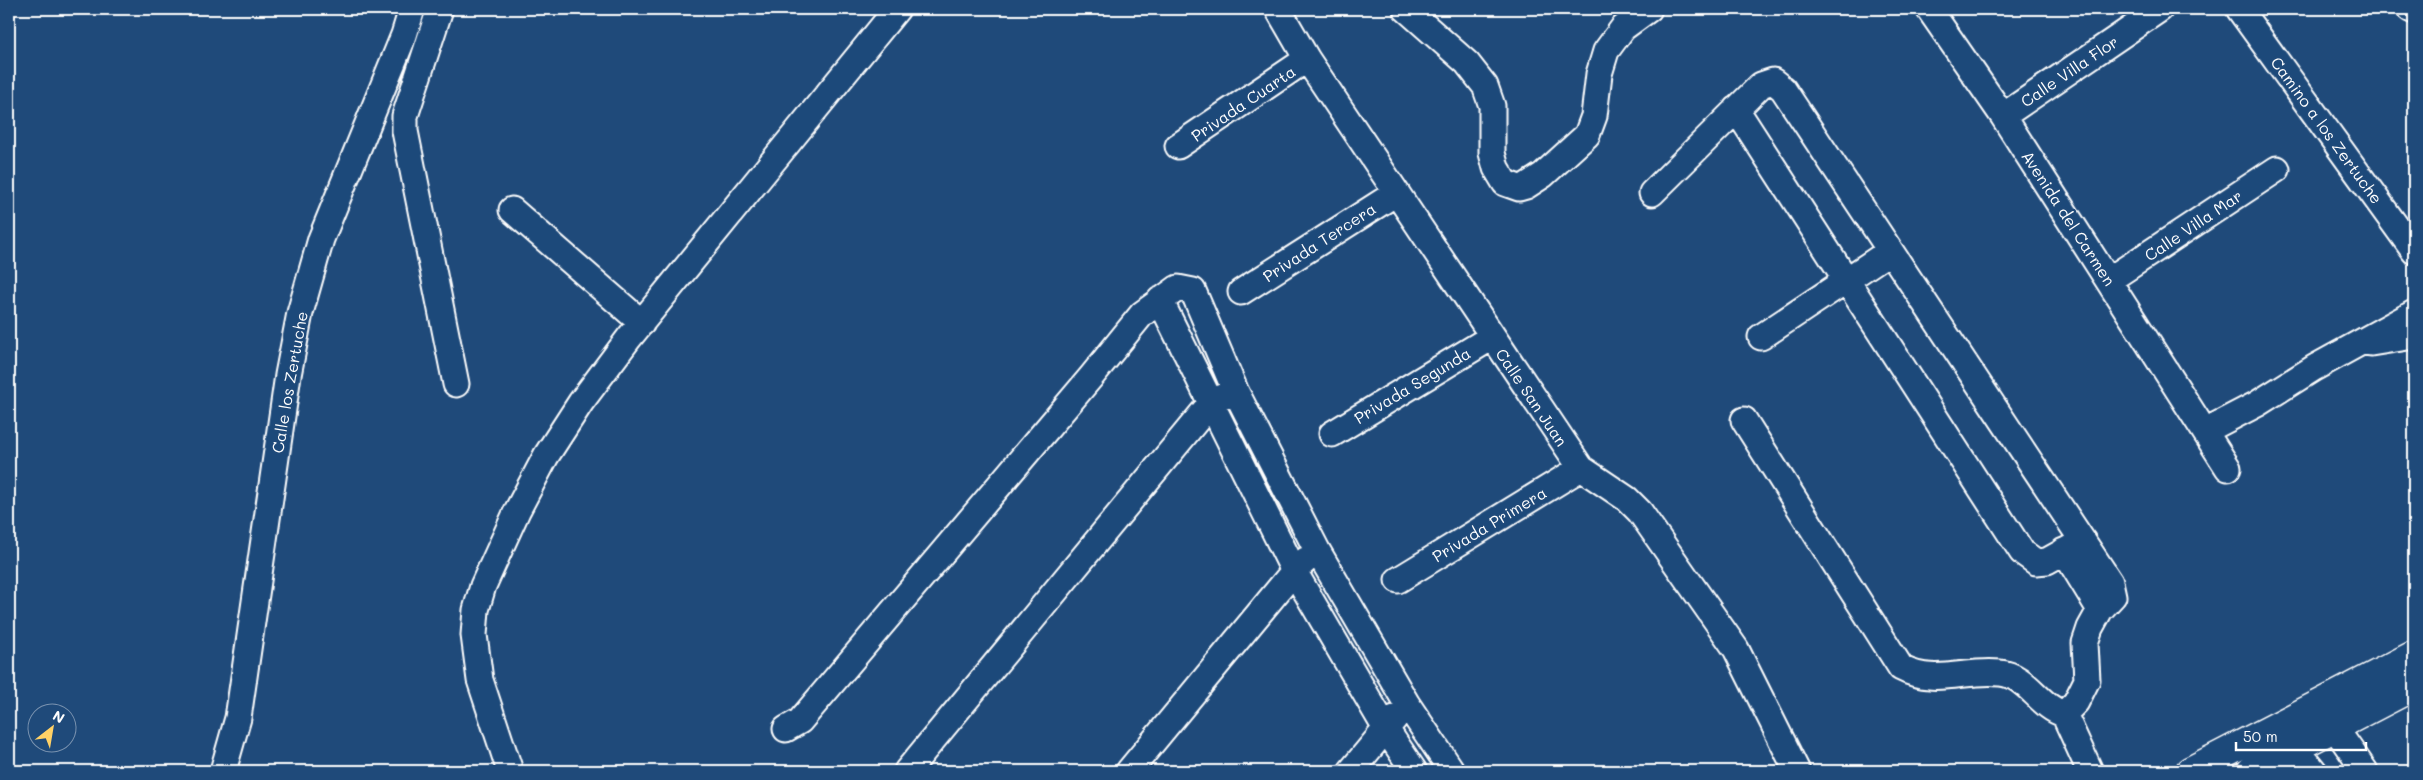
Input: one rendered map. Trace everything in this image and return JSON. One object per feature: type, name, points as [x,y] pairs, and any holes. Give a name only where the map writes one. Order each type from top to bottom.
[{"type":"main road","points":[[2190,771],[2414,655]]},
{"type":"main road","points":[[2251,771],[2414,686]]},
{"type":"street","name":"Calle los Zertuche","points":[[223,771],[238,718],[288,375],[310,273],[321,239],[404,36],[412,9]]},
{"type":"street","points":[[440,9],[405,116],[405,131],[456,384]]},
{"type":"street","points":[[510,771],[480,680],[474,635],[476,610],[487,577],[546,456],[581,402],[642,323],[897,9]]},
{"type":"street","name":"Calle San Juan","points":[[1278,9],[1307,59],[1581,468],[1628,499],[1650,525],[1736,649],[1797,771]]},
{"type":"street","points":[[1406,9],[1467,63],[1485,86],[1492,106],[1492,153],[1496,168],[1504,183],[1519,188],[1543,175],[1587,135],[1594,116],[1599,74],[1606,51],[1623,28],[1649,9]]},
{"type":"street","name":"Avenida del Carmen","points":[[1929,9],[2003,116],[2228,468]]},
{"type":"street","name":"Calle Villa Flor","points":[[2003,116],[2160,9]]},
{"type":"street","name":"Camino a los Zertuche","points":[[2239,9],[2414,250]]},
{"type":"street","points":[[2410,9],[2414,11]]},
{"type":"street","name":"Privada Cuarta","points":[[1178,146],[1307,59]]},
{"type":"street","points":[[1652,194],[1761,85],[1773,82],[1783,89],[1890,251],[2073,546],[2100,610],[2085,642],[2087,680],[2076,702],[2064,714]]},
{"type":"street","points":[[1736,109],[2022,552],[2036,562],[2047,561],[2073,546]]},
{"type":"street","name":"Calle Villa Mar","points":[[2109,280],[2277,168]]},
{"type":"street","name":"Privada Tercera","points":[[1241,292],[1396,192]]},
{"type":"street","points":[[512,210],[642,323]]},
{"type":"street","points":[[1761,337],[1890,251]]},
{"type":"street","points":[[786,729],[800,721],[1142,314],[1178,288],[1193,291],[1235,390],[1317,550],[1406,704],[1452,771]]},
{"type":"street","points":[[1160,300],[1294,571],[1386,728],[1414,771]]},
{"type":"street","points":[[2205,430],[2257,404],[2314,368],[2414,313]]},
{"type":"street","points":[[2358,345],[2414,336]]},
{"type":"street","name":"Privada Segunda","points":[[1332,434],[1492,337]]},
{"type":"street","points":[[907,771],[1210,404],[1235,390]]},
{"type":"street","points":[[1744,420],[1901,668],[1915,675],[1932,677],[2001,673],[2015,677],[2052,710],[2064,714],[2090,771]]},
{"type":"street","name":"Privada Primera","points":[[1398,580],[1581,468]]},
{"type":"street","points":[[1129,771],[1294,571],[1317,550]]},
{"type":"street","points":[[1351,771],[1406,704]]},
{"type":"street","points":[[2335,728],[2365,771]]},
{"type":"street","points":[[2296,749],[2314,771]]}]
